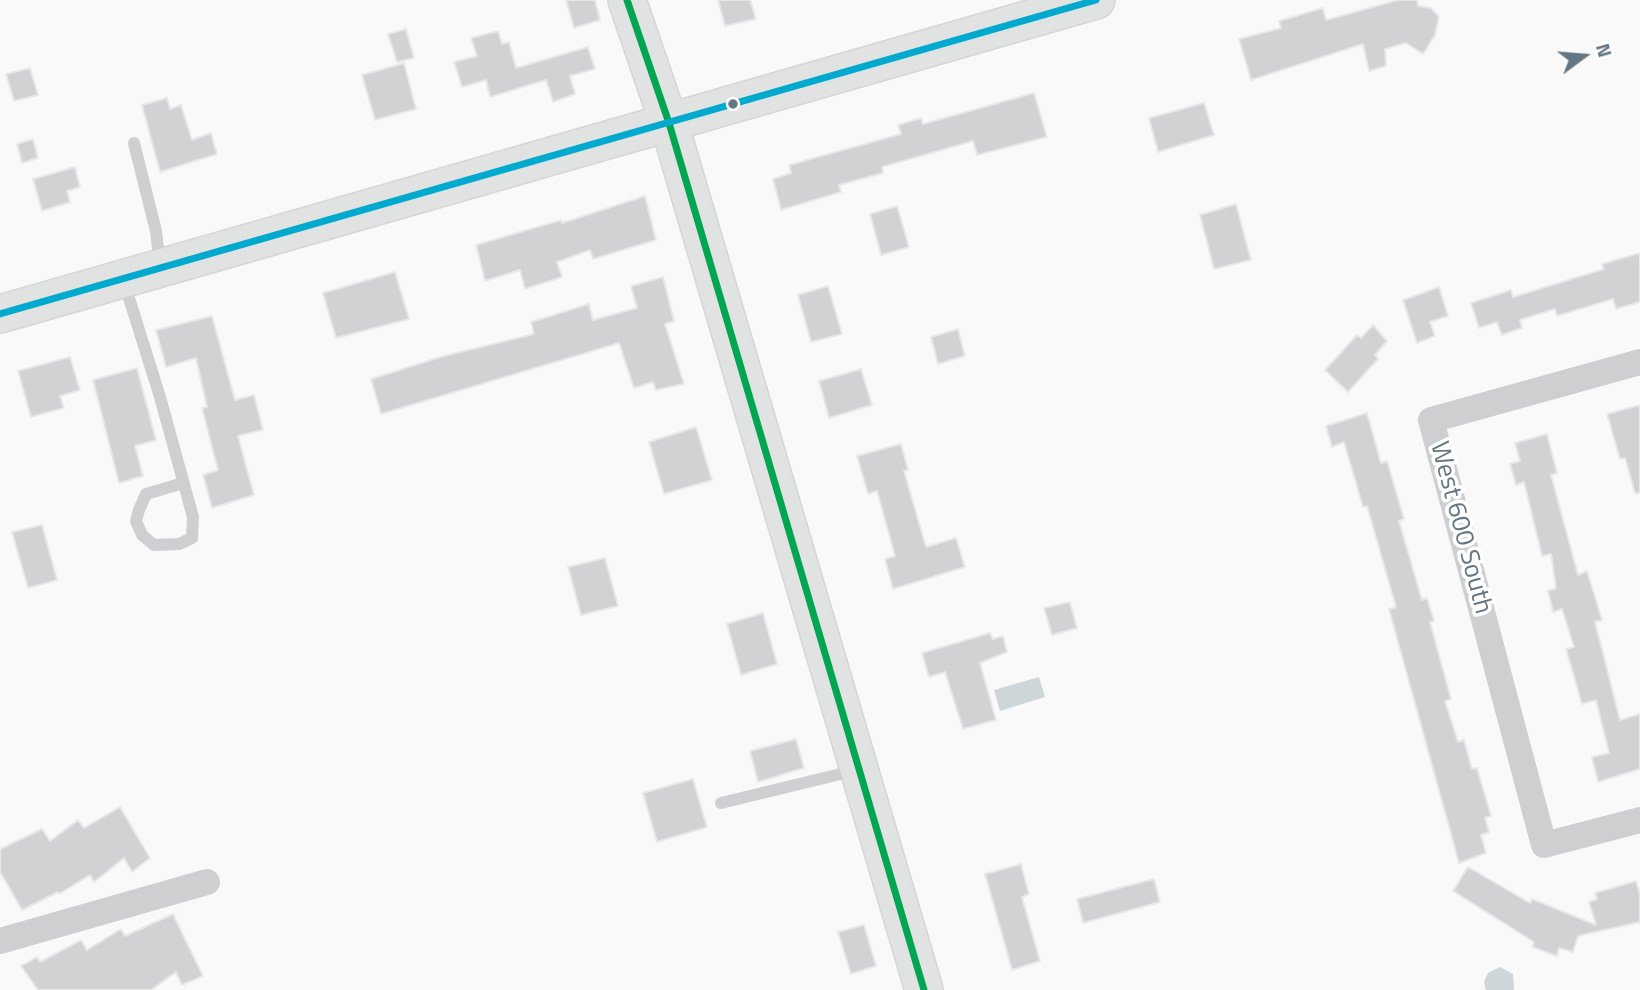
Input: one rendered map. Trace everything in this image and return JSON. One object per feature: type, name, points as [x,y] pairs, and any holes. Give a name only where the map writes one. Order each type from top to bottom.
[{"type":"street","points":[[627,0],[669,123],[924,990]]},
{"type":"street","points":[[0,314],[1096,0]]},
{"type":"street","name":"West 600 South","points":[[1640,362],[1431,420],[1544,845],[1640,820]]},
{"type":"street","points":[[0,941],[208,882]]},
{"type":"lane","points":[[134,143],[156,231],[160,269]]},
{"type":"lane","points":[[123,279],[183,483],[193,517],[192,538],[179,544],[154,545],[142,536],[136,521],[146,494],[183,483]]},
{"type":"lane","points":[[721,803],[859,769]]},
{"type":"shaded area","points":[[1039,677],[1045,697],[1000,711],[994,690]]},
{"type":"shaded area","points":[[1500,967],[1513,974],[1514,990],[1486,990],[1484,982],[1488,973]]},
{"type":"building","points":[[566,0],[595,0],[600,20],[574,28]]},
{"type":"building","points":[[718,0],[750,0],[756,19],[725,26]]},
{"type":"building","points":[[1398,0],[1417,0],[1418,6],[1431,8],[1439,17],[1435,35],[1423,54],[1406,43],[1385,49],[1386,66],[1369,71],[1363,44],[1251,80],[1239,39],[1281,28],[1279,21],[1323,8],[1326,20]]},
{"type":"building","points":[[406,29],[414,58],[397,62],[388,34]]},
{"type":"building","points":[[498,31],[502,44],[509,42],[516,68],[588,47],[595,69],[570,76],[575,94],[553,102],[546,80],[490,97],[486,80],[462,87],[454,62],[477,56],[471,38]]},
{"type":"building","points":[[404,63],[416,109],[375,120],[362,75]]},
{"type":"building","points":[[30,68],[38,95],[14,101],[6,74]]},
{"type":"building","points":[[1034,93],[1047,137],[977,155],[973,141],[882,167],[883,173],[839,185],[841,192],[781,210],[773,179],[791,173],[789,165],[901,134],[898,125],[921,118],[923,124]]},
{"type":"building","points":[[167,98],[170,109],[181,105],[192,140],[211,133],[217,154],[160,172],[142,105]]},
{"type":"building","points":[[1204,103],[1214,135],[1158,152],[1149,118]]},
{"type":"building","points":[[33,139],[38,158],[22,163],[17,144]]},
{"type":"building","points":[[75,167],[80,187],[67,191],[70,202],[42,211],[33,179]]},
{"type":"building","points":[[645,196],[656,240],[593,259],[590,250],[557,262],[562,277],[525,289],[520,270],[485,281],[476,245],[561,220],[562,223]]},
{"type":"building","points":[[1236,204],[1251,260],[1214,269],[1200,215]]},
{"type":"building","points":[[897,206],[909,247],[881,255],[870,214]]},
{"type":"building","points":[[1640,253],[1640,302],[1616,309],[1613,299],[1557,316],[1555,309],[1520,320],[1522,328],[1502,335],[1497,322],[1479,328],[1471,303],[1511,290],[1513,297],[1604,269],[1602,264]]},
{"type":"building","points":[[395,272],[409,319],[336,338],[323,293]]},
{"type":"building","points":[[663,277],[674,321],[665,324],[684,384],[656,390],[653,382],[634,388],[619,343],[381,414],[371,379],[444,356],[534,334],[531,322],[589,304],[593,320],[637,308],[631,286]]},
{"type":"building","points":[[828,286],[842,334],[811,342],[798,295]]},
{"type":"building","points":[[1439,287],[1448,316],[1430,322],[1435,336],[1417,343],[1403,300]]},
{"type":"building","points":[[212,316],[235,400],[254,395],[263,430],[238,436],[254,495],[212,508],[203,475],[218,470],[202,408],[207,407],[196,358],[166,367],[156,330]]},
{"type":"building","points":[[1373,325],[1387,341],[1375,355],[1378,359],[1348,392],[1325,370],[1357,335],[1361,338]]},
{"type":"building","points":[[958,329],[965,356],[938,364],[931,337]]},
{"type":"building","points":[[70,357],[80,390],[60,396],[64,408],[31,417],[18,371]]},
{"type":"building","points":[[137,368],[156,440],[135,446],[143,476],[119,483],[93,380]]},
{"type":"building","points":[[861,369],[872,405],[829,418],[819,381]]},
{"type":"building","points":[[1640,405],[1640,493],[1635,493],[1625,458],[1620,459],[1607,414]]},
{"type":"building","points":[[1367,413],[1381,463],[1387,461],[1404,519],[1399,521],[1422,600],[1427,598],[1434,621],[1430,622],[1451,699],[1445,701],[1458,742],[1464,740],[1472,769],[1477,768],[1491,816],[1485,818],[1489,832],[1481,835],[1486,853],[1459,863],[1389,609],[1396,607],[1367,506],[1363,507],[1344,442],[1332,447],[1326,426]]},
{"type":"building","points":[[696,427],[712,480],[664,494],[649,442]]},
{"type":"building","points":[[1547,434],[1557,473],[1551,475],[1578,575],[1587,571],[1602,620],[1595,622],[1620,720],[1640,714],[1640,769],[1598,782],[1592,757],[1609,753],[1596,700],[1582,704],[1566,649],[1574,647],[1562,609],[1553,612],[1548,591],[1556,588],[1551,554],[1542,556],[1524,482],[1516,485],[1510,464],[1520,461],[1515,443]]},
{"type":"building","points":[[901,444],[908,470],[904,471],[926,547],[956,538],[965,567],[893,589],[885,559],[895,556],[877,491],[868,494],[857,456]]},
{"type":"building","points":[[42,525],[57,580],[28,588],[12,532]]},
{"type":"building","points":[[605,558],[618,606],[581,615],[568,567]]},
{"type":"building","points":[[1070,602],[1077,628],[1052,635],[1044,608]]},
{"type":"building","points":[[763,613],[777,664],[741,675],[727,624]]},
{"type":"building","points":[[990,633],[993,639],[1003,636],[1007,652],[980,663],[996,720],[963,729],[945,672],[929,677],[922,653]]},
{"type":"building","points":[[796,739],[804,768],[758,782],[750,751]]},
{"type":"building","points":[[693,779],[707,827],[657,842],[643,793]]},
{"type":"building","points":[[120,807],[150,858],[132,872],[124,858],[94,882],[90,875],[59,894],[58,892],[22,910],[0,872],[0,849],[42,829],[50,841],[78,820],[84,828]]},
{"type":"building","points":[[1021,864],[1029,894],[1022,897],[1040,961],[1012,970],[985,874]]},
{"type":"building","points":[[1468,867],[1530,903],[1532,899],[1596,925],[1589,902],[1597,899],[1595,893],[1636,881],[1640,894],[1640,922],[1578,936],[1573,952],[1559,948],[1557,956],[1532,947],[1534,942],[1453,891]]},
{"type":"building","points":[[1154,879],[1160,902],[1083,923],[1077,899]]},
{"type":"building","points":[[173,914],[203,976],[182,985],[176,972],[151,990],[38,990],[21,966],[37,957],[40,962],[81,940],[87,950],[121,929],[125,936]]},
{"type":"building","points":[[864,925],[876,966],[851,974],[838,932]]},
{"type":"transit line","points":[[627,0],[669,123],[924,990]]},
{"type":"transit line","points":[[0,314],[1096,0]]}]
